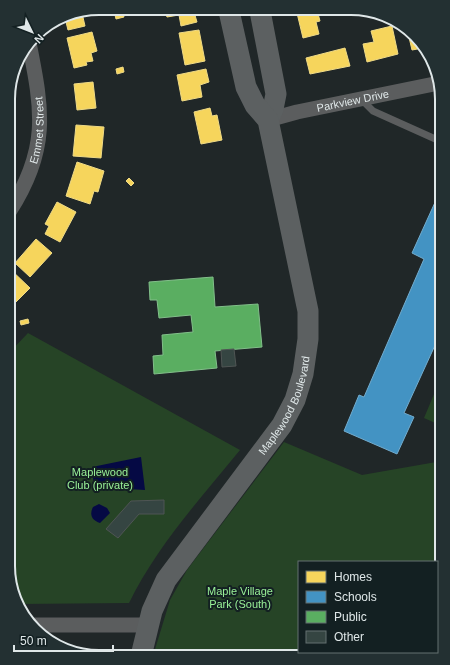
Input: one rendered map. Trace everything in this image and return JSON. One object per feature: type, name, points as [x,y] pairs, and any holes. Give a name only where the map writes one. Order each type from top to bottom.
[{"type":"street","name":"Maplewood Boulevard","points":[[142,650],[148,625],[161,590],[172,570],[282,425],[295,400],[303,374],[308,339],[307,305],[268,120],[255,105],[246,87],[231,15]]},
{"type":"street","points":[[261,15],[276,94],[273,109],[268,120]]},
{"type":"street","name":"Emmet Street","points":[[15,201],[28,177],[38,140],[40,108],[31,52]]},
{"type":"street","name":"Parkview Drive","points":[[268,120],[433,84]]},
{"type":"street","points":[[40,625],[148,625]]},
{"type":"lane","points":[[361,99],[373,111],[435,139]]},
{"type":"green space","name":"Maplewood Club (private)","points":[[28,333],[240,450],[166,542],[140,582],[129,603],[24,604],[19,593],[15,571],[15,347]]},
{"type":"green space","points":[[435,392],[435,423],[424,418]]},
{"type":"green space","name":"Maple Village Park (South)","points":[[284,442],[362,475],[435,462],[435,561],[298,561],[298,650],[155,650],[170,600],[187,570]]},
{"type":"shaded area","points":[[141,457],[145,490],[94,487],[92,467]]},
{"type":"shaded area","points":[[99,504],[107,508],[110,513],[100,523],[93,519],[91,515],[93,507]]},
{"type":"building: Homes","points":[[115,15],[124,15],[124,17],[116,19]]},
{"type":"building: Homes","points":[[166,15],[179,15],[167,17]]},
{"type":"building: Homes","points":[[179,15],[195,15],[197,22],[181,26]]},
{"type":"building: Homes","points":[[297,15],[318,15],[320,21],[316,22],[319,34],[303,38]]},
{"type":"building: Homes","points":[[83,17],[85,26],[68,30],[66,22],[64,22]]},
{"type":"building: Homes","points":[[392,26],[398,54],[367,62],[363,44],[374,42],[371,31]]},
{"type":"building: Homes","points":[[199,30],[205,61],[185,65],[179,33]]},
{"type":"building: Homes","points":[[92,32],[97,51],[91,53],[93,61],[86,62],[87,65],[74,68],[67,38]]},
{"type":"building: Homes","points":[[410,40],[419,49],[412,50]]},
{"type":"building: Homes","points":[[345,48],[350,66],[310,74],[306,58]]},
{"type":"building: Homes","points":[[123,67],[124,72],[117,74],[116,69]]},
{"type":"building: Homes","points":[[206,69],[209,82],[200,85],[202,97],[182,101],[177,75]]},
{"type":"building: Homes","points":[[93,82],[96,108],[77,110],[74,84]]},
{"type":"building: Homes","points":[[210,108],[212,116],[217,115],[222,140],[201,144],[194,112]]},
{"type":"building: Homes","points":[[76,125],[104,127],[101,158],[73,156]]},
{"type":"building: Homes","points":[[77,162],[104,171],[98,192],[94,191],[90,204],[66,196]]},
{"type":"building: Homes","points":[[129,178],[134,183],[131,186],[126,181]]},
{"type":"building: Homes","points":[[57,202],[76,212],[60,242],[45,234],[49,226],[45,224]]},
{"type":"building: Homes","points":[[36,239],[52,253],[30,277],[15,263]]},
{"type":"building: Homes","points":[[15,274],[30,288],[16,302],[15,301]]},
{"type":"building: Homes","points":[[28,319],[29,323],[21,325],[20,321]]},
{"type":"building: Schools","points":[[435,202],[435,345],[404,413],[414,417],[397,454],[344,431],[359,395],[364,397],[424,259],[412,253]]},
{"type":"building: Public","points":[[213,277],[215,307],[258,304],[262,347],[215,351],[217,368],[154,374],[153,356],[163,355],[162,335],[193,332],[191,315],[159,318],[157,300],[150,300],[149,282]]},
{"type":"building: Other","points":[[234,349],[236,366],[222,367],[221,350]]},
{"type":"building: Other","points":[[164,500],[164,514],[139,514],[118,538],[106,529],[131,501]]}]
